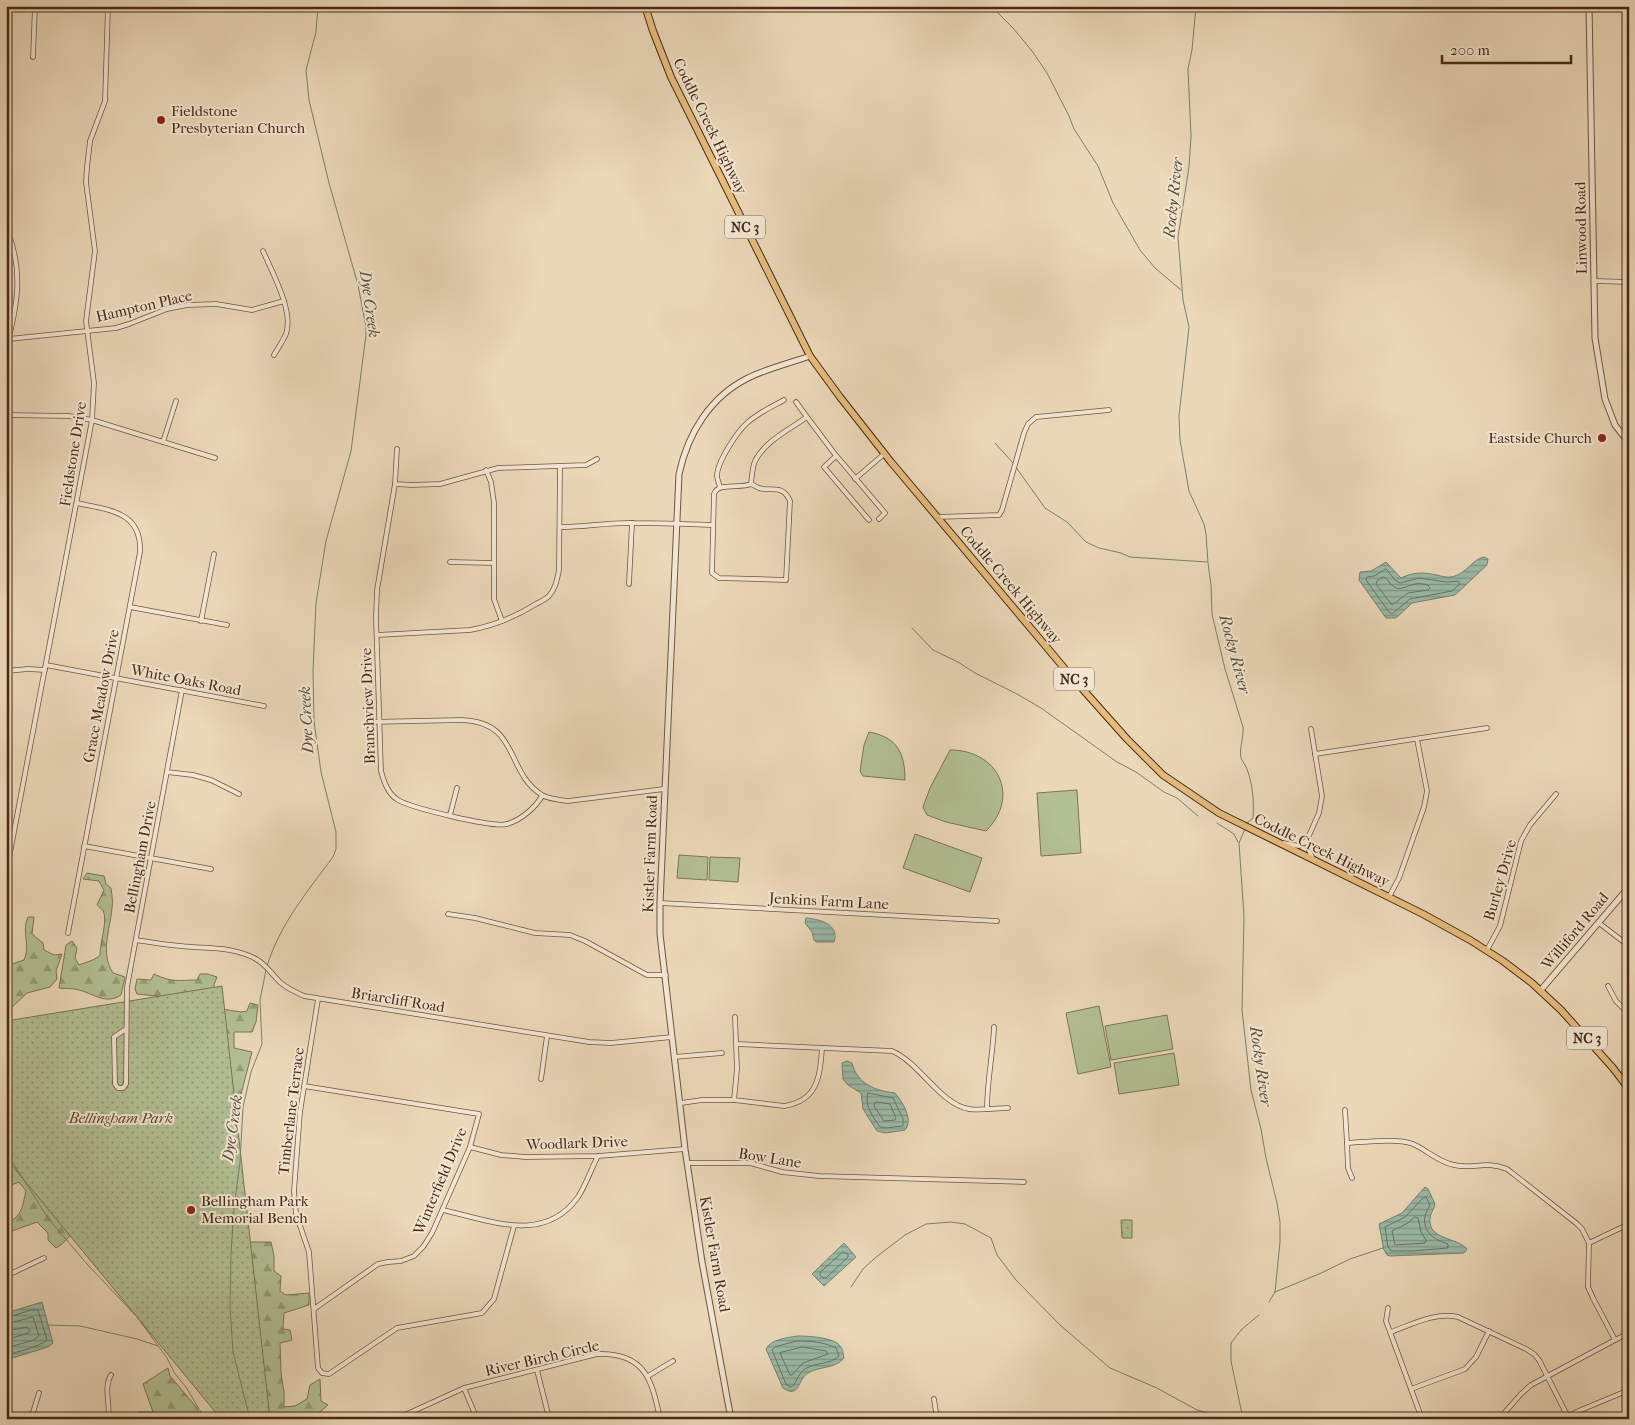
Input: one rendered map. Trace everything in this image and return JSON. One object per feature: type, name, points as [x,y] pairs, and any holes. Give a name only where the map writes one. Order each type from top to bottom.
[{"type":"main road","name":"Coddle Creek Highway","points":[[645,6],[671,77],[810,356],[884,454],[1070,675],[1127,739],[1162,775],[1219,813],[1440,923],[1512,967],[1561,1010],[1613,1068],[1629,1090]]},
{"type":"street","points":[[33,57],[35,6]]},
{"type":"street","name":"Fieldstone Drive","points":[[6,874],[92,420],[94,383],[86,312],[95,251],[86,182],[90,141],[105,101],[108,6]]},
{"type":"street","name":"Linwood Road","points":[[1589,6],[1595,338],[1605,399],[1615,424],[1629,443]]},
{"type":"street","points":[[6,227],[13,245],[18,283],[15,314],[6,348]]},
{"type":"street","points":[[263,251],[284,301],[287,317],[286,334],[274,355]]},
{"type":"street","points":[[1595,281],[1629,282]]},
{"type":"street","name":"Hampton Place","points":[[9,339],[116,328],[167,309],[188,305],[216,304],[252,310],[284,301]]},
{"type":"street","name":"Kistler Farm Road","points":[[731,1419],[702,1262],[687,1163],[660,934],[664,789],[679,474],[683,454],[691,435],[702,417],[730,388],[767,370],[810,356]]},
{"type":"street","points":[[720,487],[717,473],[726,451],[737,434],[747,423],[765,410],[784,400]]},
{"type":"street","points":[[163,442],[176,401]]},
{"type":"street","points":[[796,402],[836,456],[884,513],[879,519]]},
{"type":"street","points":[[937,517],[999,515],[1024,433],[1028,424],[1036,417],[1110,410]]},
{"type":"street","points":[[6,415],[69,416],[92,420],[215,458]]},
{"type":"street","points":[[751,484],[754,462],[760,453],[782,434],[808,417]]},
{"type":"street","name":"Branchview Drive","points":[[397,450],[396,484],[377,590],[381,771],[383,778],[393,796],[406,804],[482,824],[498,826],[507,824],[527,813],[538,803],[542,796]]},
{"type":"street","points":[[856,479],[884,454]]},
{"type":"street","points":[[836,456],[824,466],[869,520]]},
{"type":"street","points":[[396,484],[440,484],[498,468],[586,465],[596,459]]},
{"type":"street","points":[[377,635],[470,630],[502,621],[526,610],[549,596],[555,586],[559,570],[560,467]]},
{"type":"street","points":[[486,470],[491,482],[494,503],[494,598],[502,621]]},
{"type":"street","points":[[751,484],[760,488],[780,490],[788,496],[790,502],[786,580],[718,578],[711,569],[715,490],[720,487],[745,487],[751,484]]},
{"type":"street","name":"Grace Meadow Drive","points":[[68,934],[141,542],[138,531],[132,522],[124,516],[76,503]]},
{"type":"street","points":[[560,527],[587,527],[612,523],[712,525]]},
{"type":"street","points":[[629,584],[632,523]]},
{"type":"street","points":[[201,621],[214,554]]},
{"type":"street","points":[[450,562],[493,563]]},
{"type":"street","points":[[130,607],[201,621],[227,624]]},
{"type":"street","name":"White Oaks Road","points":[[6,671],[45,668],[116,678],[264,706]]},
{"type":"street","name":"Bellingham Drive","points":[[126,1029],[114,1037],[115,1084],[118,1088],[123,1088],[126,1084],[127,987],[182,690]]},
{"type":"street","points":[[369,722],[473,720],[486,724],[496,730],[504,740],[531,786],[542,796],[568,801],[664,789]]},
{"type":"street","points":[[1315,754],[1487,728]]},
{"type":"street","points":[[1279,843],[1284,842],[1299,846],[1307,840],[1319,813],[1322,796],[1311,729]]},
{"type":"street","points":[[1389,898],[1400,878],[1424,807],[1427,791],[1417,738]]},
{"type":"street","points":[[167,772],[193,775],[211,780],[239,794]]},
{"type":"street","points":[[450,815],[457,788]]},
{"type":"street","name":"Burley Drive","points":[[1487,950],[1500,926],[1521,841],[1530,825],[1556,794]]},
{"type":"street","points":[[1307,840],[1309,853],[1314,861]]},
{"type":"street","points":[[84,846],[211,869]]},
{"type":"street","name":"Williford Road","points":[[1540,991],[1629,887]]},
{"type":"street","name":"Jenkins Farm Lane","points":[[660,903],[997,921]]},
{"type":"street","points":[[448,914],[475,918],[535,933],[570,935],[585,941],[647,975],[666,975]]},
{"type":"street","points":[[1599,923],[1629,946]]},
{"type":"street","name":"Briarcliff Road","points":[[136,940],[244,953],[258,960],[290,990],[318,999],[589,1042],[611,1043],[672,1037]]},
{"type":"street","points":[[1608,986],[1616,1001],[1629,1014]]},
{"type":"street","name":"Timberlane Terrace","points":[[318,999],[298,1130],[294,1191],[296,1214],[309,1252],[318,1368],[322,1373],[329,1374],[397,1328],[482,1313],[494,1299],[514,1226]]},
{"type":"street","points":[[734,1100],[737,1074],[735,1017]]},
{"type":"street","points":[[987,1109],[987,1089],[992,1063],[994,1027]]},
{"type":"street","points":[[541,1079],[547,1036]]},
{"type":"street","points":[[737,1044],[892,1051],[911,1063],[951,1101],[968,1109],[1008,1108]]},
{"type":"street","points":[[680,1103],[702,1100],[734,1100],[784,1106],[792,1105],[810,1093],[820,1074],[822,1048]]},
{"type":"street","points":[[674,1057],[722,1052]]},
{"type":"street","name":"Winterfield Drive","points":[[304,1086],[479,1114],[470,1147],[443,1210],[423,1247],[414,1256],[401,1262],[378,1264],[314,1309]]},
{"type":"street","points":[[1345,1110],[1348,1168],[1352,1178]]},
{"type":"street","points":[[1347,1143],[1404,1141],[1454,1166],[1497,1165],[1507,1169],[1582,1228],[1589,1244],[1588,1286],[1592,1298],[1616,1340]]},
{"type":"street","name":"Woodlark Drive","points":[[470,1147],[501,1155],[525,1157],[598,1156],[685,1149]]},
{"type":"street","points":[[443,1210],[514,1226],[544,1224],[558,1217],[579,1196],[598,1156]]},
{"type":"street","name":"Bow Lane","points":[[687,1163],[750,1163],[782,1172],[819,1176],[1024,1182]]},
{"type":"street","points":[[1589,1244],[1629,1224]]},
{"type":"street","points":[[6,1276],[44,1258]]},
{"type":"street","points":[[1388,1308],[1386,1321],[1422,1419]]},
{"type":"street","points":[[1391,1332],[1443,1315],[1458,1318],[1526,1349],[1539,1360],[1567,1418],[1576,1412],[1629,1390]]},
{"type":"street","points":[[1411,1389],[1465,1369],[1476,1357],[1489,1331]]},
{"type":"street","points":[[1499,1419],[1531,1385],[1629,1333]]},
{"type":"street","name":"River Birch Circle","points":[[396,1419],[464,1388],[598,1354],[609,1354],[631,1360],[641,1367],[648,1376],[655,1394],[660,1419]]},
{"type":"street","points":[[648,1376],[673,1361]]},
{"type":"street","points":[[537,1370],[548,1414]]},
{"type":"street","points":[[108,1419],[110,1409],[107,1385],[111,1375]]},
{"type":"street","points":[[464,1388],[477,1419]]},
{"type":"street","points":[[31,1419],[39,1393]]},
{"type":"street","points":[[934,1399],[937,1419]]},
{"type":"street","points":[[405,1414],[408,1419]]},
{"type":"green space","points":[[869,732],[879,734],[893,742],[898,748],[905,770],[905,780],[863,776],[860,771],[864,745]]},
{"type":"green space","points":[[950,750],[967,752],[981,758],[992,766],[999,777],[1003,790],[1002,804],[986,831],[946,822],[927,815],[923,807],[930,788]]},
{"type":"green space","points":[[1077,790],[1081,853],[1041,856],[1037,793]]},
{"type":"green space","points":[[915,834],[982,858],[970,892],[903,868]]},
{"type":"green space","points":[[679,855],[708,857],[707,880],[677,878]]},
{"type":"green space","points":[[710,857],[740,858],[738,882],[709,880]]},
{"type":"green space","points":[[87,873],[104,876],[106,884],[111,888],[112,906],[106,949],[107,958],[113,973],[125,977],[121,995],[116,998],[105,999],[77,989],[59,988],[66,945],[72,941],[77,948],[75,958],[79,965],[93,960],[100,955],[105,920],[103,910],[97,905],[104,890],[99,881],[83,879]]},
{"type":"green space","points":[[28,917],[34,917],[32,934],[43,943],[44,950],[54,955],[62,954],[56,971],[57,979],[50,987],[27,993],[10,1009],[6,1007],[6,966],[24,960],[27,949],[25,928]]},
{"type":"green space","points":[[154,974],[171,980],[197,980],[200,974],[208,974],[217,977],[214,985],[216,1008],[241,1012],[247,1011],[250,1003],[258,1005],[256,1022],[252,1032],[234,1032],[234,1048],[252,1052],[239,1102],[237,1162],[174,998],[137,994],[135,989],[137,979],[151,980]]},
{"type":"green space","name":"Bellingham Park","points":[[222,986],[270,1419],[221,1419],[6,1158],[6,1021]]},
{"type":"green space","points":[[1099,1006],[1111,1067],[1078,1074],[1066,1013]]},
{"type":"green space","points":[[1167,1015],[1173,1049],[1111,1060],[1105,1026]]},
{"type":"green space","points":[[1174,1053],[1179,1085],[1119,1094],[1114,1063]]},
{"type":"green space","points":[[6,1134],[75,1231],[56,1248],[48,1240],[48,1233],[37,1222],[12,1231],[8,1223],[17,1216],[23,1206],[26,1191],[19,1182],[6,1187]]},
{"type":"green space","points":[[1121,1220],[1132,1220],[1132,1238],[1122,1238]]},
{"type":"green space","points":[[245,1242],[271,1242],[274,1256],[274,1271],[281,1276],[280,1291],[286,1295],[309,1293],[309,1305],[284,1313],[283,1329],[290,1330],[292,1340],[280,1343],[284,1407],[295,1406],[307,1399],[310,1385],[320,1379],[321,1401],[328,1405],[312,1419],[255,1419]]},
{"type":"green space","points":[[168,1368],[170,1376],[197,1408],[200,1419],[137,1419],[138,1412],[153,1412],[143,1384]]},
{"type":"water","points":[[1484,557],[1488,559],[1487,565],[1455,595],[1412,603],[1396,618],[1386,618],[1359,580],[1360,572],[1371,571],[1386,562],[1401,578],[1420,573],[1452,577],[1463,572],[1476,560]]},
{"type":"water","points":[[806,918],[822,921],[831,927],[835,936],[834,942],[816,942],[812,932],[805,923]]},
{"type":"water","points":[[847,1061],[852,1063],[858,1076],[868,1085],[895,1093],[908,1116],[905,1130],[886,1133],[877,1131],[863,1109],[861,1093],[848,1085],[843,1079],[842,1063]]},
{"type":"water","points":[[1425,1187],[1428,1189],[1435,1204],[1430,1219],[1434,1231],[1438,1235],[1457,1242],[1467,1249],[1464,1253],[1387,1255],[1383,1248],[1379,1224],[1402,1213]]},
{"type":"water","points":[[844,1243],[856,1257],[824,1286],[812,1274]]},
{"type":"water","points":[[42,1302],[53,1343],[48,1347],[6,1360],[6,1313]]},
{"type":"water","points":[[797,1336],[820,1338],[837,1343],[841,1347],[844,1358],[832,1366],[808,1373],[795,1390],[789,1391],[783,1388],[766,1349],[775,1341]]},
{"type":"waterway","name":"Dye Creek","points":[[267,966],[287,922],[333,857],[336,849],[336,832],[321,772],[314,721],[313,671],[316,603],[326,541],[351,451],[366,335],[358,285],[329,183],[309,100],[306,70],[316,32],[318,6]]},
{"type":"waterway","points":[[991,6],[1013,28],[1047,73],[1074,129],[1098,166],[1113,203],[1140,250],[1155,268],[1181,290]]},
{"type":"waterway","name":"Rocky River","points":[[1196,6],[1192,50],[1188,69],[1191,136],[1189,167],[1178,237],[1183,300],[1189,327],[1179,416],[1180,440],[1189,491],[1204,524],[1206,534],[1212,614],[1225,669],[1243,727],[1241,758],[1250,778],[1253,800],[1253,818],[1247,823]]},
{"type":"waterway","points":[[995,443],[1013,463]]},
{"type":"waterway","points":[[1015,466],[1045,508],[1067,522],[1086,542],[1130,557],[1207,562]]},
{"type":"waterway","points":[[912,628],[933,650],[1041,708],[1117,762],[1136,772],[1164,792],[1177,798],[1198,816]]},
{"type":"waterway","points":[[1217,823],[1234,834],[1238,842]]},
{"type":"waterway","name":"Rocky River","points":[[1245,829],[1239,843],[1244,916],[1242,1010],[1251,1090],[1280,1222],[1275,1292],[1269,1302]]},
{"type":"waterway","name":"Dye Creek","points":[[250,1419],[233,1352],[230,1307],[231,1253],[240,1162],[243,1107],[251,1072],[262,1044],[260,1000],[266,970]]},
{"type":"waterway","points":[[6,1152],[48,1218],[87,1264],[137,1317],[167,1358],[175,1374],[186,1387],[205,1419]]},
{"type":"waterway","points":[[851,1287],[863,1269],[905,1235],[926,1224],[951,1222],[965,1224],[991,1238],[997,1255],[1016,1280],[1060,1325],[1110,1368],[1157,1388],[1197,1410],[1223,1419]]},
{"type":"waterway","points":[[1275,1292],[1350,1259],[1383,1248]]},
{"type":"waterway","name":"Rocky River","points":[[1243,1419],[1231,1361],[1231,1343],[1242,1329],[1259,1315]]},
{"type":"waterway","points":[[47,1325],[80,1326],[137,1339],[158,1346]]},
{"type":"place","name":"Fieldstone Presbyterian Church","points":[[161,120]]},
{"type":"place","name":"Eastside Church","points":[[1602,438]]},
{"type":"place","name":"Bellingham Park Memorial Bench","points":[[191,1210]]}]
